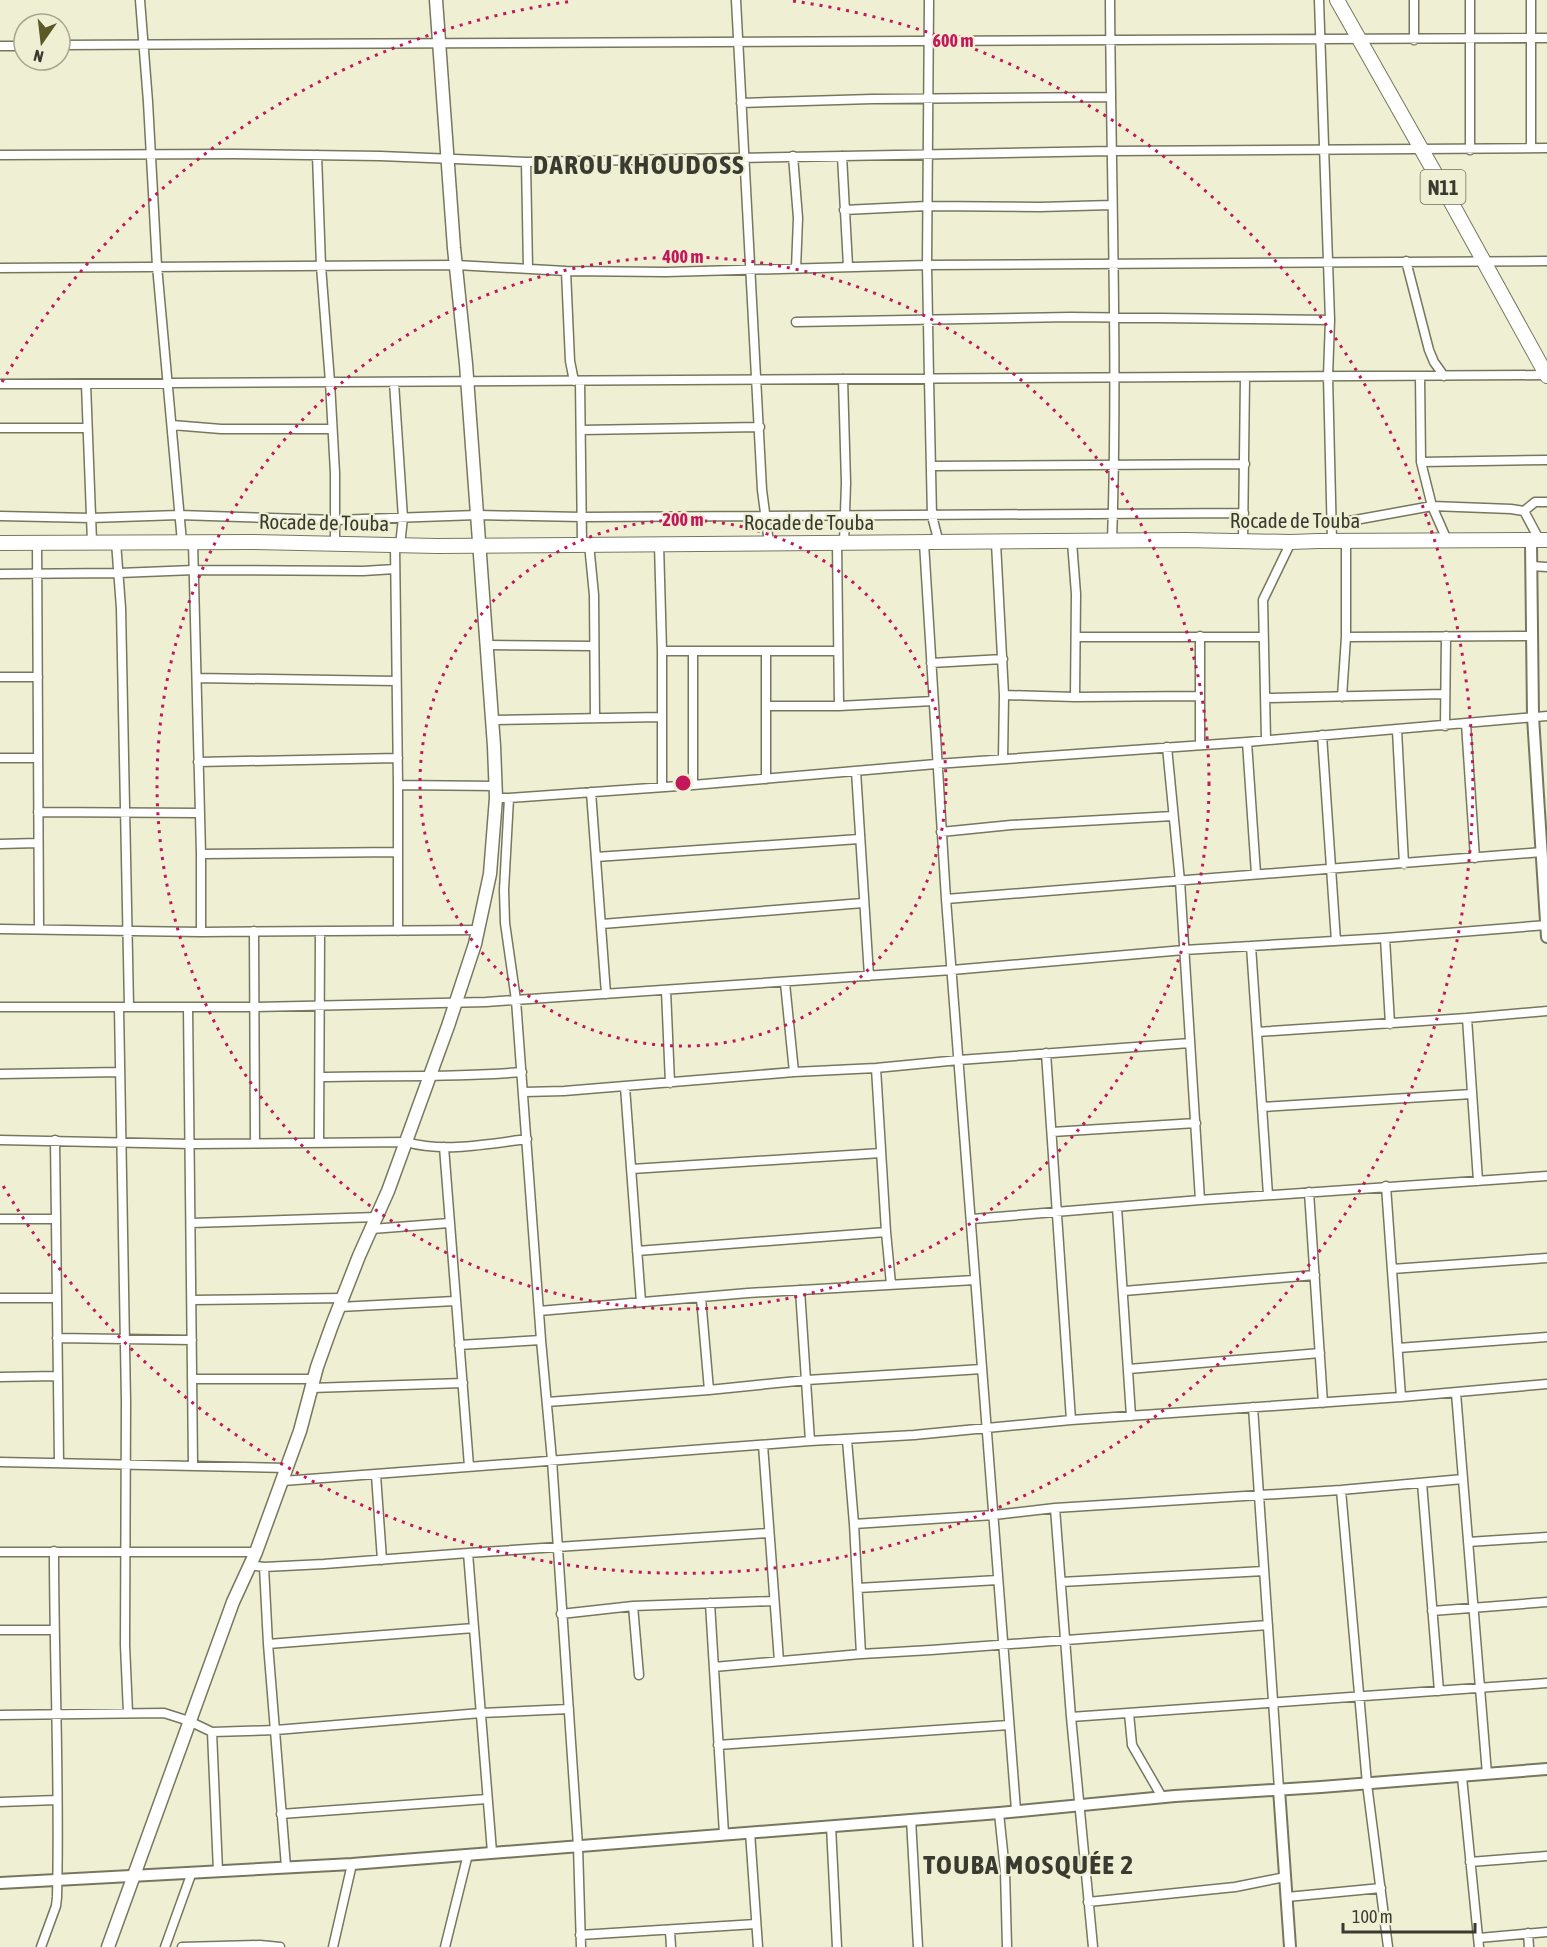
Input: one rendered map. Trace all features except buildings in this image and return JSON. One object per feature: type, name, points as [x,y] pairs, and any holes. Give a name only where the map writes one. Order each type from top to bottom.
[{"type":"main road","points":[[108,1947],[233,1602],[256,1552],[283,1481],[313,1383],[341,1303],[431,1075],[479,930],[490,874],[496,792],[492,720],[436,0]]},
{"type":"main road","name":"N11","points":[[1337,0],[1547,376]]},
{"type":"main road","name":"Rocade de Touba","points":[[0,543],[480,545],[1539,541]]},
{"type":"street","points":[[140,0],[157,266],[179,515],[194,570],[201,932]]},
{"type":"street","points":[[736,0],[750,271],[765,517],[769,543]]},
{"type":"street","points":[[929,0],[927,206],[929,379],[932,516],[939,543]]},
{"type":"street","points":[[1110,0],[1114,265],[1112,541]]},
{"type":"street","points":[[1319,0],[1330,320],[1328,376],[1333,524],[1339,541],[1346,637],[1342,697]]},
{"type":"street","points":[[1414,0],[1414,40]]},
{"type":"street","points":[[1470,0],[1470,150]]},
{"type":"street","points":[[1531,148],[1532,0]]},
{"type":"street","points":[[72,45],[1547,38]]},
{"type":"street","points":[[741,103],[1110,97]]},
{"type":"street","points":[[0,155],[317,155],[526,162],[1111,151],[1547,148]]},
{"type":"street","points":[[317,155],[321,266],[330,382],[335,543]]},
{"type":"street","points":[[793,156],[798,218],[796,269]]},
{"type":"street","points":[[842,156],[848,266]]},
{"type":"street","points":[[526,162],[528,268]]},
{"type":"street","points":[[844,210],[927,206],[1112,205]]},
{"type":"street","points":[[1406,261],[1429,350],[1443,376]]},
{"type":"street","points":[[0,268],[456,265],[566,271],[750,271],[927,265],[1547,261]]},
{"type":"street","points":[[566,271],[570,361],[577,381],[581,430],[582,518],[594,595],[595,718]]},
{"type":"street","points":[[796,322],[1114,317],[1330,320]]},
{"type":"street","points":[[1420,376],[1421,462],[1432,506],[1447,540]]},
{"type":"street","points":[[0,384],[1547,376]]},
{"type":"street","points":[[1243,541],[1245,377]]},
{"type":"street","points":[[839,706],[841,543],[845,516],[843,379]]},
{"type":"street","points":[[394,382],[403,518],[395,569],[398,931]]},
{"type":"street","points":[[86,384],[92,542]]},
{"type":"street","points":[[172,425],[221,429],[332,429]]},
{"type":"street","points":[[581,430],[760,427]]},
{"type":"street","points":[[0,428],[87,428]]},
{"type":"street","points":[[1421,462],[1547,460]]},
{"type":"street","points":[[932,466],[1245,464]]},
{"type":"street","points":[[1333,524],[1432,506],[1524,511],[1535,502],[1547,502]]},
{"type":"street","points":[[0,1007],[255,1007],[516,1000],[952,970],[1184,950],[1547,929],[1533,717],[1531,566],[1539,541],[1524,511]]},
{"type":"street","points":[[0,516],[92,518],[179,515],[336,520],[477,515],[582,518],[1244,513]]},
{"type":"street","points":[[37,542],[39,929]]},
{"type":"street","points":[[116,542],[121,608],[128,930],[120,1072],[125,1645],[128,1713]]},
{"type":"street","points":[[1072,542],[1077,637],[1075,697]]},
{"type":"street","points":[[1266,740],[1263,600],[1291,542]]},
{"type":"street","points":[[924,543],[936,764],[1016,1810]]},
{"type":"street","points":[[996,543],[1005,694],[1003,759]]},
{"type":"street","points":[[659,544],[662,788]]},
{"type":"street","points":[[1531,566],[1547,567]]},
{"type":"street","points":[[0,573],[395,569]]},
{"type":"street","points":[[1200,636],[1200,744]]},
{"type":"street","points":[[1445,726],[1446,636]]},
{"type":"street","points":[[1346,637],[1532,636]]},
{"type":"street","points":[[1077,637],[1263,637]]},
{"type":"street","points":[[487,645],[594,646]]},
{"type":"street","points":[[662,651],[838,651]]},
{"type":"street","points":[[693,651],[693,785]]},
{"type":"street","points":[[766,651],[766,779]]},
{"type":"street","points":[[931,663],[1003,659]]},
{"type":"street","points":[[0,677],[38,677]]},
{"type":"street","points":[[197,678],[396,681]]},
{"type":"street","points":[[1005,694],[1075,697],[1200,696]]},
{"type":"street","points":[[1266,698],[1445,694]]},
{"type":"street","points":[[766,706],[839,706],[933,701]]},
{"type":"street","points":[[398,785],[496,792],[509,798],[1247,742],[1547,716]]},
{"type":"street","points":[[492,720],[661,717]]},
{"type":"street","points":[[1466,724],[1475,858]]},
{"type":"street","points":[[1396,730],[1404,864]]},
{"type":"street","points":[[1322,735],[1336,941]]},
{"type":"street","points":[[1247,742],[1256,874]]},
{"type":"street","points":[[1167,747],[1180,881],[1200,1200]]},
{"type":"street","points":[[0,758],[38,758]]},
{"type":"street","points":[[198,762],[398,758]]},
{"type":"street","points":[[856,771],[869,976]]},
{"type":"street","points":[[591,792],[606,994]]},
{"type":"street","points":[[509,798],[505,923],[516,1000],[552,1460],[578,1846],[581,1947]]},
{"type":"street","points":[[38,812],[199,813]]},
{"type":"street","points":[[941,832],[1173,816]]},
{"type":"street","points":[[596,857],[859,839]]},
{"type":"street","points":[[0,844],[38,843]]},
{"type":"street","points":[[201,854],[397,852]]},
{"type":"street","points":[[946,899],[1542,852]]},
{"type":"street","points":[[602,924],[863,903]]},
{"type":"street","points":[[0,929],[201,932],[479,930]]},
{"type":"street","points":[[254,932],[255,1143]]},
{"type":"street","points":[[319,1142],[320,932]]},
{"type":"street","points":[[1385,938],[1390,1024]]},
{"type":"street","points":[[1251,946],[1268,1195]]},
{"type":"street","points":[[785,982],[794,1072]]},
{"type":"street","points":[[666,990],[670,1083]]},
{"type":"street","points":[[188,1007],[193,1465]]},
{"type":"street","points":[[1257,1032],[1547,1011]]},
{"type":"street","points":[[1467,1018],[1478,1181]]},
{"type":"street","points":[[524,1092],[625,1087],[794,1072],[876,1068],[1190,1043]]},
{"type":"street","points":[[1046,1053],[1071,1420]]},
{"type":"street","points":[[876,1068],[891,1284]]},
{"type":"street","points":[[0,1074],[120,1072]]},
{"type":"street","points":[[320,1077],[431,1075],[454,1077],[522,1072]]},
{"type":"street","points":[[625,1087],[641,1302]]},
{"type":"street","points":[[1262,1107],[1472,1095]]},
{"type":"street","points":[[1052,1132],[1196,1123]]},
{"type":"street","points":[[0,1140],[191,1144],[406,1142],[444,1147],[527,1139]]},
{"type":"street","points":[[55,1140],[59,1463]]},
{"type":"street","points":[[444,1147],[469,1466]]},
{"type":"street","points":[[632,1169],[881,1153]]},
{"type":"street","points":[[972,1219],[1386,1186],[1547,1176]]},
{"type":"street","points":[[1386,1186],[1401,1397]]},
{"type":"street","points":[[1310,1192],[1323,1403]]},
{"type":"street","points":[[1118,1208],[1131,1416]]},
{"type":"street","points":[[0,1219],[55,1218]]},
{"type":"street","points":[[191,1223],[450,1223]]},
{"type":"street","points":[[637,1251],[886,1232]]},
{"type":"street","points":[[1392,1269],[1547,1258]]},
{"type":"street","points":[[1124,1291],[1315,1275]]},
{"type":"street","points":[[539,1311],[800,1290],[975,1280]]},
{"type":"street","points":[[800,1290],[810,1441]]},
{"type":"street","points":[[0,1298],[56,1298]]},
{"type":"street","points":[[701,1298],[709,1390]]},
{"type":"street","points":[[192,1300],[341,1303],[455,1301]]},
{"type":"street","points":[[1398,1348],[1547,1337]]},
{"type":"street","points":[[57,1338],[192,1340]]},
{"type":"street","points":[[459,1345],[541,1340]]},
{"type":"street","points":[[1129,1369],[1320,1353]]},
{"type":"street","points":[[547,1402],[807,1380],[982,1369]]},
{"type":"street","points":[[0,1377],[57,1376]]},
{"type":"street","points":[[192,1379],[313,1383],[463,1383]]},
{"type":"street","points":[[283,1481],[847,1440],[1071,1420],[1323,1403],[1547,1384]]},
{"type":"street","points":[[1456,1392],[1486,1774]]},
{"type":"street","points":[[1253,1407],[1290,1947]]},
{"type":"street","points":[[847,1440],[861,1654]]},
{"type":"street","points":[[763,1445],[779,1661]]},
{"type":"street","points":[[0,1462],[287,1467]]},
{"type":"street","points":[[376,1474],[382,1560]]},
{"type":"street","points":[[854,1524],[994,1515],[1055,1508],[1341,1490],[1463,1479]]},
{"type":"street","points":[[1422,1483],[1439,1691]]},
{"type":"street","points":[[1341,1490],[1367,1784],[1388,1947]]},
{"type":"street","points":[[1055,1508],[1071,1717],[1093,1947]]},
{"type":"street","points":[[249,1565],[264,1567],[382,1560],[468,1552],[768,1533]]},
{"type":"street","points":[[1468,1542],[1547,1537]]},
{"type":"street","points":[[41,1947],[56,1906],[57,1880],[58,1715],[54,1630],[54,1551]]},
{"type":"street","points":[[0,1552],[256,1552]]},
{"type":"street","points":[[468,1552],[492,1852]]},
{"type":"street","points":[[264,1567],[286,1867]]},
{"type":"street","points":[[1061,1582],[1264,1571]]},
{"type":"street","points":[[858,1588],[998,1580]]},
{"type":"street","points":[[561,1614],[633,1606],[774,1601]]},
{"type":"street","points":[[1432,1611],[1547,1602]]},
{"type":"street","points":[[710,1603],[724,1834]]},
{"type":"street","points":[[633,1606],[639,1675]]},
{"type":"street","points":[[714,1667],[861,1654],[1268,1625]]},
{"type":"street","points":[[268,1644],[474,1628]]},
{"type":"street","points":[[0,1630],[54,1630]]},
{"type":"street","points":[[1071,1717],[1547,1683]]},
{"type":"street","points":[[0,1715],[164,1713],[212,1732],[276,1730],[481,1713],[569,1709]]},
{"type":"street","points":[[1129,1713],[1132,1745],[1162,1797]]},
{"type":"street","points":[[718,1745],[1009,1725]]},
{"type":"street","points":[[212,1732],[218,1871]]},
{"type":"street","points":[[0,1883],[352,1864],[999,1813],[1162,1797],[1367,1784],[1547,1769]]},
{"type":"street","points":[[1462,1777],[1479,1942],[1547,1932]]},
{"type":"street","points":[[281,1814],[487,1799]]},
{"type":"street","points":[[0,1802],[57,1800]]},
{"type":"street","points":[[999,1813],[1005,1871],[1007,1947]]},
{"type":"street","points":[[911,1819],[918,1947]]},
{"type":"street","points":[[831,1826],[837,1947]]},
{"type":"street","points":[[750,1832],[758,1947]]},
{"type":"street","points":[[445,1947],[468,1854]]},
{"type":"street","points":[[1470,1862],[1547,1856]]},
{"type":"street","points":[[333,1947],[352,1864]]},
{"type":"street","points":[[165,1947],[192,1872]]},
{"type":"street","points":[[1088,1902],[1224,1889],[1285,1877]]},
{"type":"street","points":[[1287,1897],[1381,1888]]},
{"type":"street","points":[[580,1935],[756,1924]]},
{"type":"street","points":[[670,1931],[671,1947]]},
{"type":"street","points":[[1528,1933],[1529,1947]]},
{"type":"street","points":[[182,1947],[278,1947]]},
{"type":"district","name":"DAROU KHOUDOSS","points":[[639,164]]},
{"type":"district","name":"TOUBA MOSQUÉE 2","points":[[1029,1864]]}]
